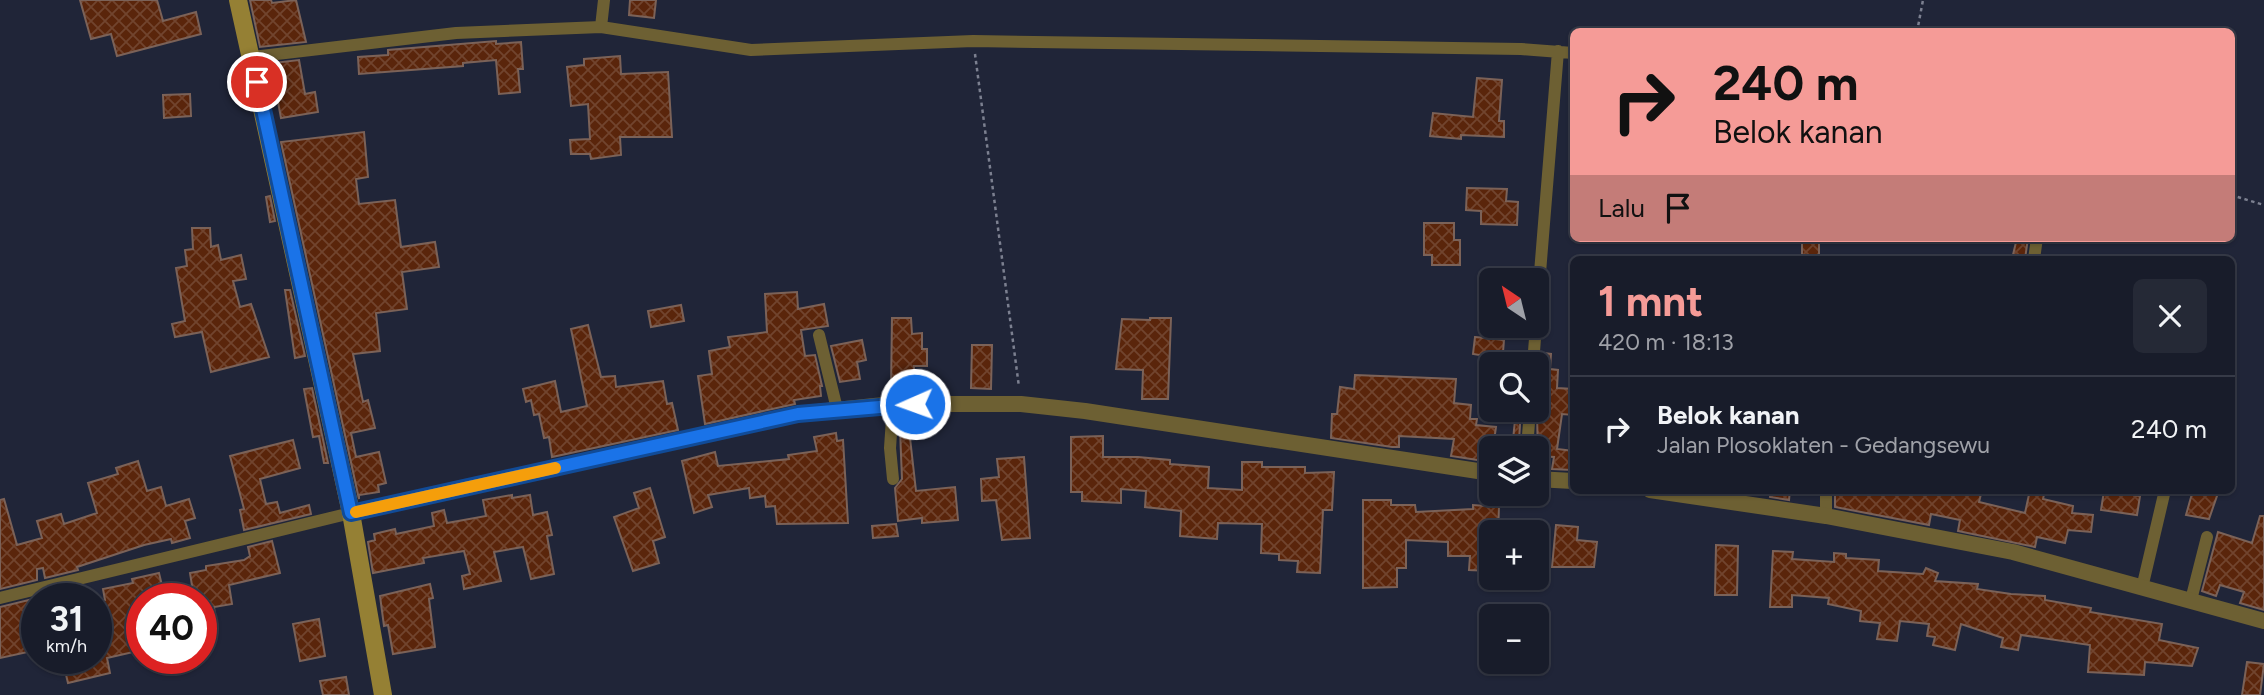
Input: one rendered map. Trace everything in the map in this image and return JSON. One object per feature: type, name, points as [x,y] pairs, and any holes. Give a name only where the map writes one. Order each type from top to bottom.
[{"type":"main road","points":[[238,0],[351,513],[383,695]]},
{"type":"street","points":[[601,27],[604,0]]},
{"type":"street","points":[[252,57],[456,33],[601,27],[751,50],[973,41],[1570,53]]},
{"type":"street","points":[[1541,268],[1558,51]]},
{"type":"street","points":[[819,335],[836,409]]},
{"type":"street","points":[[893,404],[890,447],[893,479]]},
{"type":"street","points":[[0,598],[137,564],[254,539],[351,513],[718,431],[836,409],[893,404],[1021,404],[1085,411],[1479,471]]},
{"type":"street","points":[[1549,480],[1570,481]]},
{"type":"street","points":[[1677,494],[1826,516],[2012,552],[2264,621]]},
{"type":"street","points":[[1826,494],[1826,516]]},
{"type":"street","points":[[2142,588],[2164,494]]},
{"type":"street","points":[[2191,600],[2207,537]]},
{"type":"path","points":[[1918,28],[1923,0]]},
{"type":"path","points":[[973,41],[1021,404]]},
{"type":"path","points":[[2235,196],[2264,205]]},
{"type":"building","points":[[80,0],[157,0],[163,21],[196,12],[201,34],[117,56],[111,34],[91,39]]},
{"type":"building","points":[[250,0],[271,0],[272,3],[296,0],[306,42],[260,47]]},
{"type":"building","points":[[630,0],[656,0],[654,18],[629,15]]},
{"type":"building","points":[[496,41],[496,44],[521,42],[523,69],[518,69],[520,92],[499,94],[496,60],[463,63],[463,66],[359,74],[358,57],[388,55],[388,50]]},
{"type":"building","points":[[620,56],[621,74],[668,72],[672,137],[620,137],[621,155],[591,159],[590,154],[571,154],[570,140],[590,139],[588,104],[571,106],[567,67],[584,65],[584,59]]},
{"type":"building","points":[[299,60],[305,94],[315,92],[318,112],[281,118],[276,91],[270,92],[264,64]]},
{"type":"building","points":[[1477,78],[1502,80],[1499,121],[1504,121],[1504,137],[1461,135],[1461,139],[1430,136],[1433,113],[1473,117]]},
{"type":"building","points":[[190,94],[191,116],[164,118],[163,95]]},
{"type":"building","points":[[364,132],[368,177],[356,179],[359,204],[395,200],[401,247],[435,242],[439,267],[402,272],[407,309],[376,313],[380,351],[353,354],[363,402],[368,400],[375,428],[351,433],[356,457],[379,452],[386,483],[378,485],[379,492],[359,495],[359,499],[281,142]]},
{"type":"building","points":[[1467,188],[1507,189],[1506,201],[1518,202],[1517,225],[1481,224],[1481,211],[1466,210]]},
{"type":"building","points":[[270,196],[275,221],[270,222],[266,197]]},
{"type":"building","points":[[1424,223],[1454,223],[1454,240],[1460,240],[1460,265],[1432,265],[1432,255],[1424,255]]},
{"type":"building","points":[[192,228],[210,228],[211,247],[218,245],[221,260],[241,255],[246,279],[233,281],[240,307],[251,304],[269,357],[211,372],[202,332],[175,337],[172,324],[185,321],[176,268],[187,266],[185,250],[193,249]]},
{"type":"building","points":[[1802,242],[1819,242],[1819,256],[1802,256]]},
{"type":"building","points":[[2016,242],[2027,242],[2025,256],[2013,256]]},
{"type":"building","points":[[285,290],[290,290],[305,356],[295,358]]},
{"type":"building","points":[[797,292],[798,309],[824,304],[828,326],[801,330],[805,356],[815,355],[822,386],[821,396],[794,400],[795,404],[705,424],[698,376],[712,374],[709,351],[730,347],[728,337],[767,332],[765,294]]},
{"type":"building","points":[[681,305],[684,321],[651,327],[648,311]]},
{"type":"building","points":[[892,318],[911,318],[912,334],[922,333],[922,349],[927,349],[927,366],[914,366],[913,390],[891,390]]},
{"type":"building","points":[[1171,318],[1168,399],[1142,399],[1143,370],[1116,369],[1122,319]]},
{"type":"building","points":[[588,325],[601,377],[615,376],[616,387],[663,381],[667,404],[672,403],[678,430],[552,457],[549,437],[544,438],[539,414],[534,415],[531,400],[526,402],[523,389],[555,381],[561,412],[587,406],[571,329]]},
{"type":"building","points":[[1475,337],[1504,340],[1503,352],[1473,354]]},
{"type":"building","points":[[862,340],[866,360],[857,362],[860,379],[840,382],[831,346]]},
{"type":"building","points":[[972,345],[992,345],[991,389],[971,388]]},
{"type":"building","points":[[1549,354],[1551,354],[1550,369],[1558,370],[1557,388],[1570,389],[1570,415],[1562,414],[1557,449],[1570,451],[1570,470],[1552,469],[1554,457],[1549,457],[1549,436],[1538,436],[1537,422],[1549,422]]},
{"type":"building","points":[[1355,375],[1456,379],[1454,403],[1471,405],[1470,419],[1477,419],[1476,425],[1496,427],[1495,436],[1479,436],[1479,460],[1451,456],[1454,439],[1399,436],[1399,447],[1392,447],[1331,438],[1332,414],[1337,414],[1340,387],[1354,389]]},
{"type":"building","points":[[312,388],[328,463],[324,463],[319,436],[313,437],[304,389]]},
{"type":"building","points":[[1515,422],[1520,422],[1519,436],[1513,436]]},
{"type":"building","points":[[909,429],[916,491],[955,487],[958,520],[922,523],[922,518],[898,521],[895,488],[902,479],[900,430]]},
{"type":"building","points":[[836,433],[837,441],[843,440],[848,523],[777,524],[775,506],[766,507],[765,496],[750,498],[749,488],[708,495],[712,507],[694,513],[682,461],[715,452],[718,466],[789,459],[788,455],[817,451],[814,437]]},
{"type":"building","points":[[1103,436],[1103,457],[1170,460],[1170,464],[1209,467],[1208,488],[1242,490],[1242,462],[1262,462],[1262,467],[1305,467],[1305,473],[1334,472],[1332,510],[1323,510],[1320,573],[1297,572],[1298,561],[1279,560],[1279,554],[1261,553],[1262,524],[1218,523],[1217,539],[1180,536],[1181,511],[1145,507],[1146,491],[1121,489],[1121,503],[1082,501],[1082,492],[1071,492],[1071,437]]},
{"type":"building","points":[[293,440],[300,468],[260,479],[266,504],[277,502],[280,513],[309,505],[311,514],[244,530],[240,510],[244,509],[230,456]]},
{"type":"building","points":[[1024,457],[1030,538],[1002,540],[996,500],[982,501],[981,479],[999,477],[997,459]]},
{"type":"building","points":[[138,461],[147,491],[161,487],[166,506],[189,499],[195,518],[185,521],[190,538],[172,543],[171,539],[144,545],[77,567],[78,570],[45,578],[43,568],[37,569],[37,580],[0,589],[0,500],[4,499],[17,545],[42,538],[37,521],[61,514],[64,524],[97,513],[88,483],[118,474],[116,468]]},
{"type":"building","points":[[650,488],[665,537],[653,541],[659,563],[633,571],[614,517],[639,508],[634,493]]},
{"type":"building","points":[[1770,494],[1790,494],[1789,500],[1770,497]]},
{"type":"building","points":[[1835,494],[1981,494],[1979,502],[2025,513],[2029,494],[2044,494],[2043,499],[2073,506],[2072,513],[2093,515],[2091,532],[2068,530],[2065,543],[2037,537],[2035,547],[1958,531],[1960,520],[1931,514],[1929,525],[1835,507]]},
{"type":"building","points":[[2104,494],[2140,496],[2137,515],[2101,510]]},
{"type":"building","points":[[2192,494],[2218,494],[2209,519],[2186,515]]},
{"type":"building","points":[[512,495],[512,498],[530,495],[533,515],[547,512],[552,535],[547,536],[554,574],[531,579],[523,547],[494,552],[501,581],[464,589],[462,576],[470,574],[464,551],[423,558],[424,563],[373,573],[368,542],[375,540],[374,534],[395,529],[396,534],[434,526],[432,513],[444,510],[447,523],[486,516],[483,500]]},
{"type":"building","points":[[1363,500],[1391,500],[1391,505],[1415,505],[1416,512],[1473,509],[1473,505],[1499,507],[1498,520],[1479,520],[1479,570],[1469,570],[1470,556],[1448,556],[1448,542],[1406,540],[1406,568],[1397,568],[1397,587],[1363,588]]},
{"type":"building","points":[[2260,516],[2264,516],[2264,610],[2240,603],[2244,592],[2220,585],[2216,596],[2202,591],[2218,532],[2252,543]]},
{"type":"building","points":[[896,524],[898,536],[873,538],[872,526]]},
{"type":"building","points":[[1556,525],[1578,527],[1577,540],[1597,542],[1594,567],[1552,567]]},
{"type":"building","points":[[272,541],[280,573],[229,585],[232,604],[217,606],[217,583],[192,583],[190,573],[206,570],[206,566],[244,560],[250,556],[248,547]]},
{"type":"building","points":[[1716,545],[1738,546],[1737,595],[1715,595]]},
{"type":"building","points":[[1773,551],[1793,552],[1792,559],[1834,562],[1834,553],[1846,554],[1846,558],[1879,560],[1878,571],[1923,574],[1926,568],[1938,573],[1935,581],[1978,584],[1977,589],[2045,596],[2045,600],[2091,608],[2090,612],[2162,624],[2159,640],[2198,648],[2192,666],[2145,662],[2144,675],[2088,672],[2090,645],[2021,635],[2018,650],[2001,647],[2003,638],[1961,624],[1955,650],[1933,645],[1935,637],[1927,636],[1929,624],[1900,621],[1897,641],[1877,639],[1880,623],[1860,621],[1861,611],[1828,604],[1829,598],[1792,595],[1792,607],[1770,607]]},
{"type":"building","points":[[159,573],[161,583],[133,583],[132,579]]},
{"type":"building","points":[[126,584],[126,654],[112,657],[112,587]]},
{"type":"building","points":[[430,584],[433,598],[429,599],[435,647],[393,654],[388,625],[384,626],[380,596]]},
{"type":"building","points":[[21,602],[21,653],[0,658],[0,607]]},
{"type":"building","points":[[319,619],[325,656],[300,661],[293,624]]},
{"type":"building","points":[[2247,662],[2264,664],[2260,695],[2242,695]]},
{"type":"building","points":[[66,674],[106,674],[68,683]]},
{"type":"building","points":[[346,677],[349,695],[323,695],[320,681]]},
{"type":"slow traffic","points":[[356,512],[555,468]]},
{"type":"route","points":[[257,82],[296,272],[351,513],[798,414],[915,404]]}]
